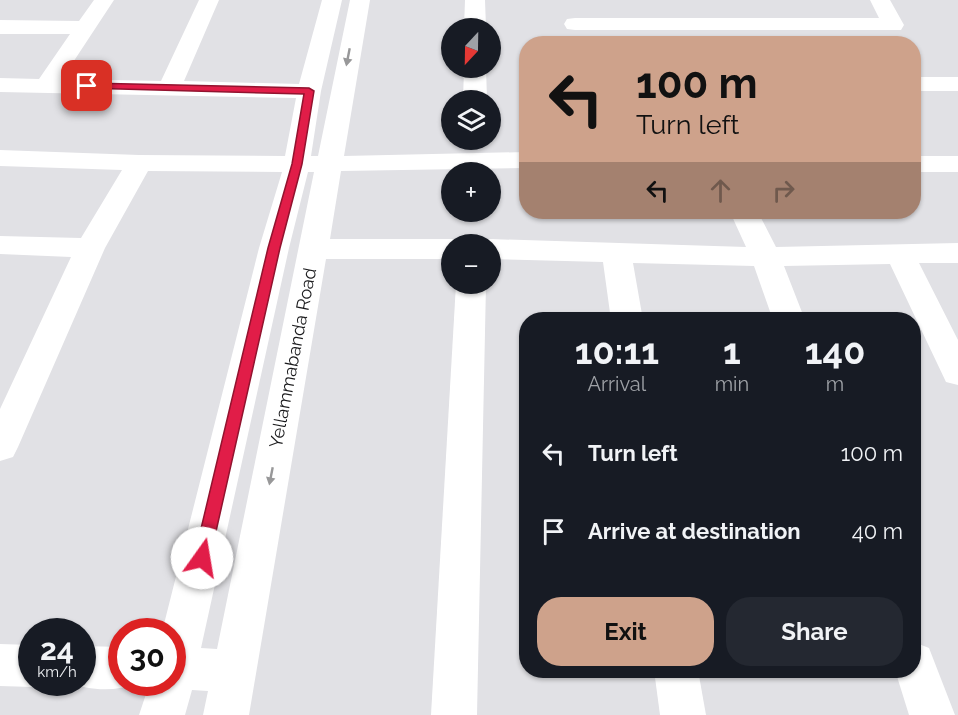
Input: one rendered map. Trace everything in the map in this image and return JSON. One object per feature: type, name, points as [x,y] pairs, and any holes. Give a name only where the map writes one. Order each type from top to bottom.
[{"type":"street","points":[[46,86],[104,0]]},
{"type":"street","points":[[170,87],[208,0]]},
{"type":"street","points":[[186,620],[274,248],[297,164],[309,91],[332,0]]},
{"type":"street","name":"Yellammabanda Road","points":[[226,715],[360,0]]},
{"type":"street","points":[[475,18],[476,0]]},
{"type":"street","points":[[574,0],[575,34],[780,25],[898,34]]},
{"type":"street","points":[[771,0],[780,25]]},
{"type":"street","points":[[880,0],[898,34]]},
{"type":"street","points":[[0,27],[85,28]]},
{"type":"street","points":[[921,84],[958,84]]},
{"type":"street","points":[[0,85],[309,91]]},
{"type":"street","points":[[0,158],[139,163],[297,164],[464,150]]},
{"type":"street","points":[[479,150],[519,159]]},
{"type":"street","points":[[0,447],[90,248],[139,163]]},
{"type":"street","points":[[921,164],[958,164]]},
{"type":"street","points":[[747,219],[766,257],[786,312]]},
{"type":"street","points":[[0,245],[90,248]]},
{"type":"street","points":[[313,249],[441,249]]},
{"type":"street","points":[[501,249],[766,257],[958,253]]},
{"type":"street","points":[[617,253],[626,312]]},
{"type":"street","points":[[898,253],[958,374]]},
{"type":"street","points":[[454,715],[471,294]]},
{"type":"street","points":[[0,665],[18,666]]},
{"type":"street","points":[[186,674],[235,670]]},
{"type":"street","points":[[677,678],[683,715]]},
{"type":"street","points":[[919,678],[932,715]]},
{"type":"street","points":[[162,715],[167,696]]},
{"type":"route","points":[[87,86],[309,91],[297,164],[274,248],[202,558]]}]
